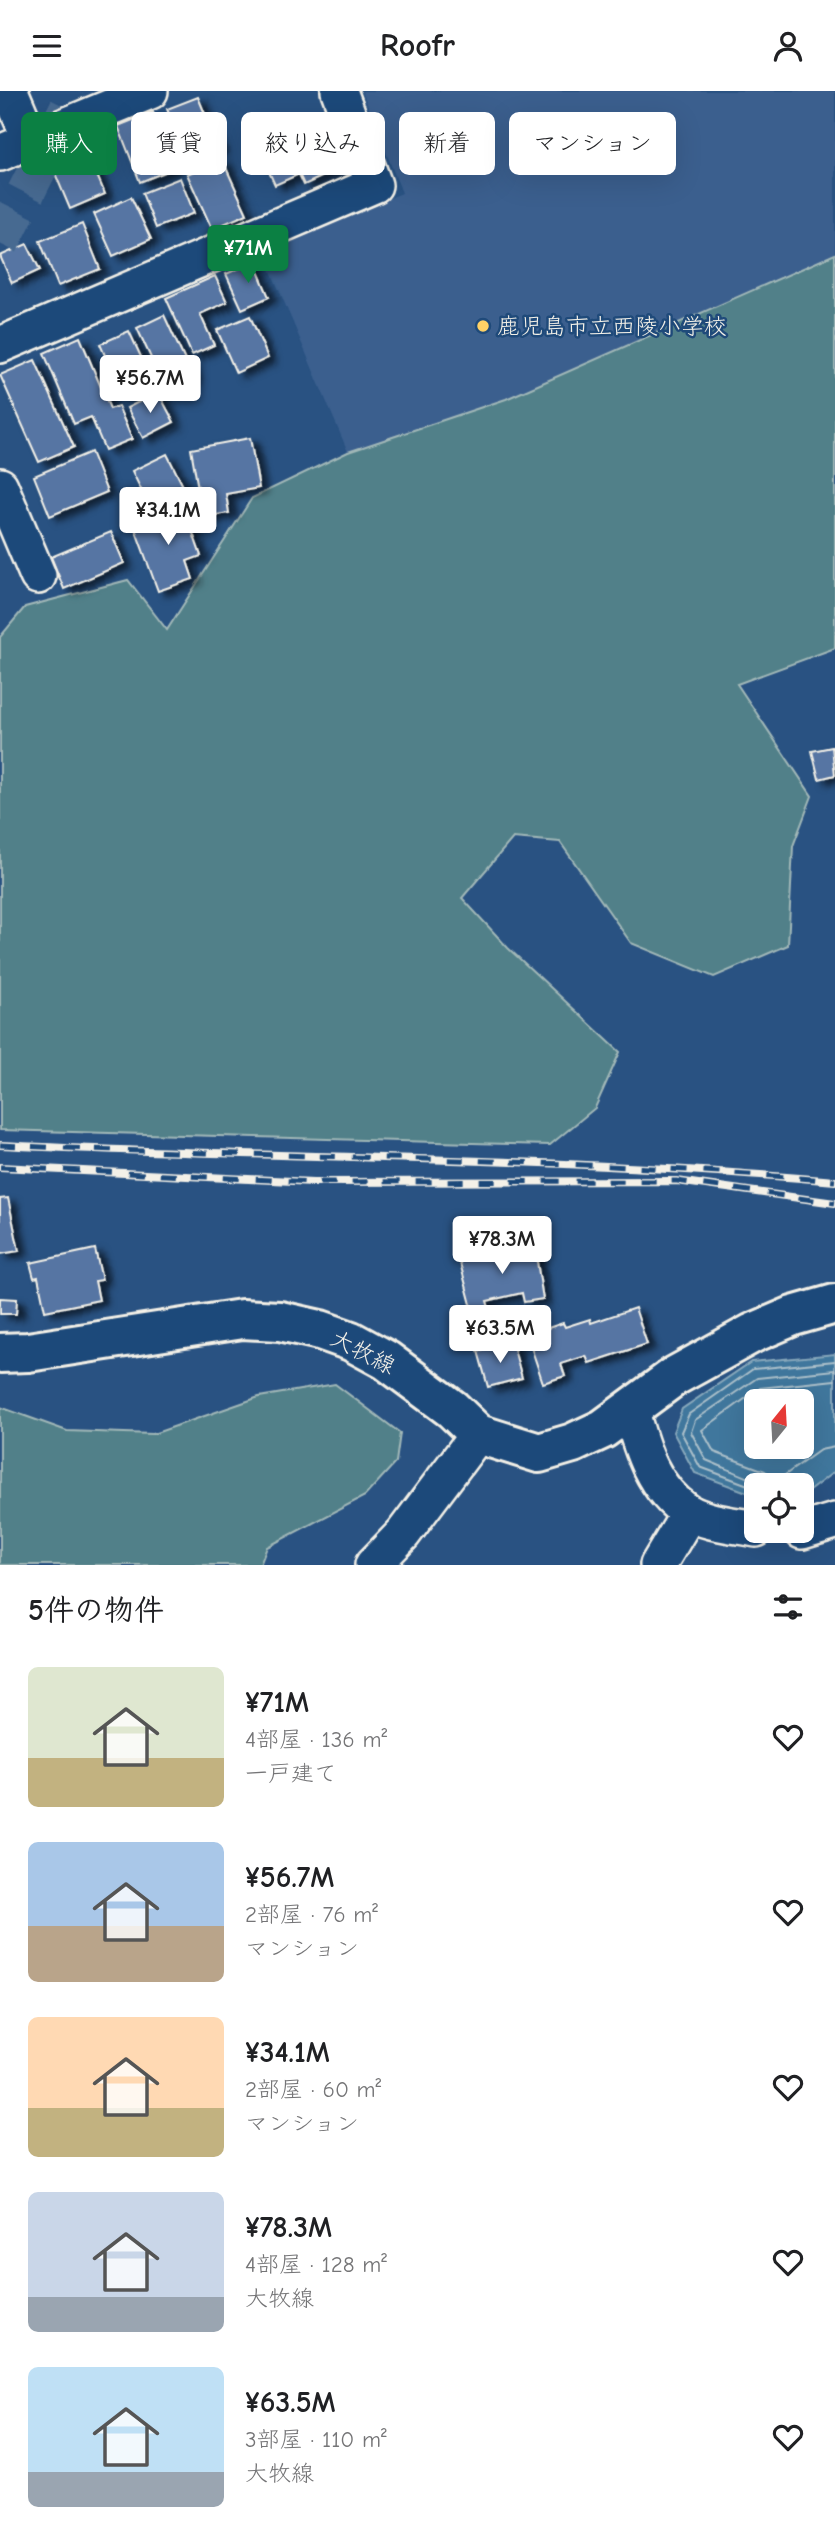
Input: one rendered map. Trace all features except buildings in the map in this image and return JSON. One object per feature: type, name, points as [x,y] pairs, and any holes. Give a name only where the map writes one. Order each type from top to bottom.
[{"type":"street","points":[[10,91],[15,147],[150,91]]},
{"type":"street","points":[[0,345],[374,185],[339,91]]},
{"type":"street","points":[[0,486],[38,576]]},
{"type":"street","name":"大牧線","points":[[0,1353],[28,1353],[242,1319],[281,1321],[340,1337],[386,1360],[452,1409],[478,1434],[539,1453],[573,1443],[631,1411],[675,1376],[718,1351],[793,1316],[835,1304]]},
{"type":"street","points":[[631,1411],[643,1456],[666,1492],[689,1513],[744,1526]]},
{"type":"street","points":[[373,1565],[403,1534],[478,1434]]},
{"type":"street","points":[[658,1565],[689,1513]]},
{"type":"street","points":[[814,1527],[835,1521]]},
{"type":"shaded area","name":"鹿児島市立西陵小学校","points":[[362,91],[835,91],[835,254],[506,399],[348,452],[262,250],[402,193],[385,150],[385,112],[370,112]]},
{"type":"green space","points":[[835,254],[835,648],[737,684],[812,796],[793,846],[788,945],[714,977],[631,943],[560,842],[513,838],[462,898],[508,948],[620,1052],[595,1108],[550,1145],[0,1130],[0,637],[25,607],[128,580],[167,630],[252,498],[348,452],[506,399]]},
{"type":"green space","points":[[335,1384],[400,1433],[396,1462],[365,1496],[267,1547],[260,1565],[0,1565],[0,1407],[67,1431],[153,1434],[259,1397]]},
{"type":"water","points":[[835,1354],[835,1471],[814,1487],[814,1473],[744,1473],[744,1491],[695,1473],[673,1432],[682,1409],[751,1362]]},
{"type":"tunnel","points":[[0,244],[77,91]]},
{"type":"railway","points":[[0,1145],[522,1162],[835,1181]]},
{"type":"railway","points":[[0,1167],[313,1182],[677,1181],[835,1203]]},
{"type":"place","name":"鹿児島市立西陵小学校","points":[[483,326]]}]
